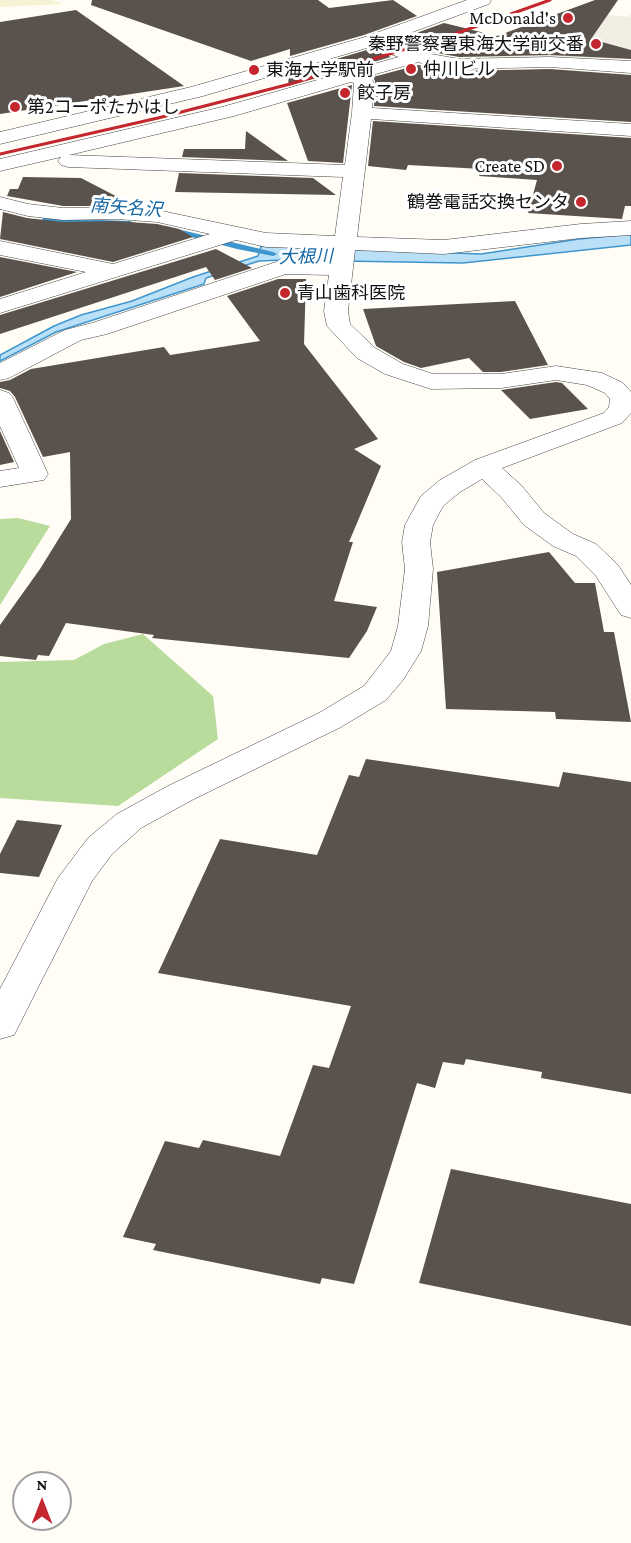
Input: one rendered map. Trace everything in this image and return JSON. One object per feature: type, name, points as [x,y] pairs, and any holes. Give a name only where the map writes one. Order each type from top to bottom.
[{"type":"street","points":[[0,138],[196,92],[371,41],[483,0]]},
{"type":"street","points":[[415,6],[439,16]]},
{"type":"street","points":[[371,41],[416,57],[459,64],[550,62],[631,67]]},
{"type":"street","points":[[0,165],[227,112],[416,57]]},
{"type":"street","points":[[0,1026],[76,878],[100,846],[129,821],[339,714],[375,693],[392,673],[406,651],[413,626],[419,569],[416,542],[419,525],[431,502],[450,486],[484,466],[613,418],[622,408],[623,398],[614,388],[593,378],[556,373],[501,381],[431,382],[394,369],[366,353],[339,326],[336,310],[364,81],[355,76]]},
{"type":"street","points":[[362,112],[631,130]]},
{"type":"street","points":[[25,160],[353,171]]},
{"type":"street","points":[[0,203],[28,210],[63,214],[116,213],[157,216],[233,234],[343,255]]},
{"type":"street","points":[[0,373],[73,335],[99,329],[284,267],[343,255],[631,228]]},
{"type":"street","points":[[0,306],[233,234]]},
{"type":"street","points":[[6,253],[114,271]]},
{"type":"street","points":[[0,398],[35,474],[0,478]]},
{"type":"street","points":[[484,466],[511,491],[534,519],[563,540],[586,550],[608,571],[631,609]]},
{"type":"shaded area","points":[[0,0],[51,0],[64,4],[0,7]]},
{"type":"shaded area","points":[[631,14],[631,52],[627,58],[545,57],[468,60],[469,57],[492,49],[606,15],[629,17]]},
{"type":"green space","points":[[18,518],[50,526],[0,605],[0,519]]},
{"type":"green space","points":[[143,634],[213,696],[218,739],[118,806],[0,798],[0,662],[74,660],[104,644]]},
{"type":"water","name":"大根川","points":[[631,234],[631,245],[463,263],[259,261],[206,278],[204,284],[56,332],[0,361],[0,355],[54,326],[258,256],[261,246],[481,254],[579,239]]},
{"type":"building","points":[[92,0],[318,0],[329,8],[393,0],[417,16],[364,35],[290,56],[290,49],[251,61],[91,5]]},
{"type":"building","points":[[595,0],[618,0],[591,39],[631,50],[631,59],[550,55],[459,57],[421,50],[394,41],[444,23],[497,36]]},
{"type":"building","points":[[76,10],[184,86],[0,114],[0,22]]},
{"type":"building","points":[[370,49],[391,57],[288,86],[289,73]]},
{"type":"building","points":[[418,65],[459,71],[550,69],[631,75],[631,122],[374,106],[375,81],[373,77]]},
{"type":"building","points":[[352,85],[343,163],[308,161],[287,103]]},
{"type":"building","points":[[373,121],[631,138],[631,206],[625,206],[622,219],[528,213],[537,180],[479,176],[482,169],[408,165],[406,170],[368,166]]},
{"type":"building","points":[[246,131],[288,161],[182,157],[184,149],[245,149]]},
{"type":"building","points":[[179,173],[313,178],[336,195],[175,192]]},
{"type":"building","points":[[23,177],[81,178],[135,206],[63,206],[7,196],[10,189],[18,189]]},
{"type":"building","points":[[3,212],[27,218],[63,222],[116,221],[157,224],[179,229],[193,237],[113,262],[0,239]]},
{"type":"building","points":[[216,249],[252,268],[215,280],[206,267],[0,334],[0,315]]},
{"type":"building","points":[[0,257],[77,272],[0,297]]},
{"type":"building","points":[[278,279],[306,279],[304,344],[378,439],[354,449],[381,466],[349,542],[353,542],[334,601],[377,607],[367,631],[349,658],[152,638],[154,635],[66,623],[49,656],[38,655],[36,660],[0,656],[0,625],[40,569],[71,519],[70,452],[43,457],[15,397],[10,391],[0,388],[0,382],[10,380],[31,369],[164,347],[170,355],[260,341],[227,296]]},
{"type":"building","points":[[515,301],[548,365],[501,372],[483,372],[469,358],[421,368],[404,362],[376,346],[363,309]]},
{"type":"building","points":[[562,383],[588,409],[530,419],[501,390]]},
{"type":"building","points":[[0,431],[14,462],[0,465]]},
{"type":"building","points":[[549,552],[575,583],[595,583],[604,632],[614,632],[631,722],[556,719],[555,712],[446,709],[437,572]]},
{"type":"building","points":[[366,759],[559,787],[563,772],[631,782],[631,1094],[541,1078],[542,1072],[466,1059],[464,1065],[443,1062],[435,1088],[417,1083],[354,1284],[322,1278],[320,1284],[153,1250],[156,1244],[123,1237],[165,1141],[199,1148],[203,1140],[280,1156],[313,1065],[329,1068],[351,1006],[158,973],[220,839],[317,855],[349,775],[359,777]]},
{"type":"building","points":[[17,820],[62,825],[39,877],[0,873],[0,854]]},
{"type":"building","points":[[451,1169],[631,1204],[631,1326],[419,1283]]},
{"type":"waterway","name":"南矢名沢","points":[[46,220],[130,223]]},
{"type":"waterway","name":"南矢名沢","points":[[168,228],[237,247],[273,254]]},
{"type":"railway","points":[[0,154],[158,118],[290,84],[449,36],[550,0]]},
{"type":"place","name":"McDonald's","points":[[568,18]]},
{"type":"place","name":"秦野警察署東海大学前交番","points":[[596,44]]},
{"type":"place","name":"仲川ビル","points":[[411,69]]},
{"type":"place","name":"東海大学駅前","points":[[254,70]]},
{"type":"place","name":"餃子房","points":[[345,93]]},
{"type":"place","name":"第2コーポたかはし","points":[[15,107]]},
{"type":"place","name":"Create SD","points":[[557,166]]},
{"type":"place","name":"鶴巻電話交換センタ","points":[[581,202]]},
{"type":"place","name":"青山歯科医院","points":[[285,293]]}]
